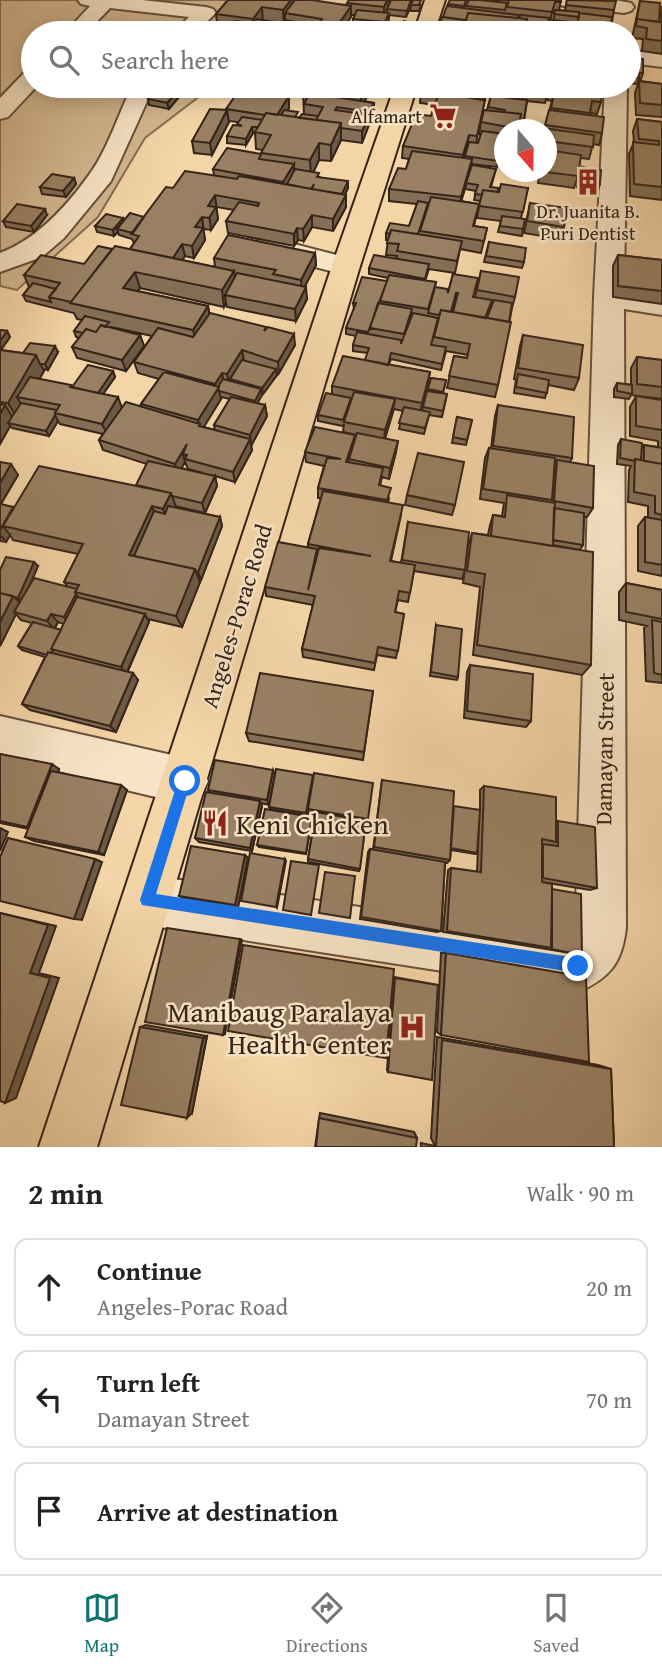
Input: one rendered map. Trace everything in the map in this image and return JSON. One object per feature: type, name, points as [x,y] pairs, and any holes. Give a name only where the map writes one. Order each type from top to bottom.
[{"type":"main road","points":[[428,21],[435,0]]},
{"type":"main road","name":"Angeles-Porac Road","points":[[68,1147],[346,266],[402,98]]},
{"type":"street","points":[[197,21],[225,0]]},
{"type":"street","points":[[564,0],[625,4]]},
{"type":"street","points":[[84,21],[100,1],[206,13]]},
{"type":"street","points":[[641,58],[662,60]]},
{"type":"street","points":[[0,112],[21,90]]},
{"type":"street","points":[[0,263],[32,251],[54,232],[102,176],[138,98]]},
{"type":"street","name":"Damayan Street","points":[[147,900],[578,966],[590,959],[599,948],[609,297],[616,98]]},
{"type":"street","points":[[236,239],[346,266]]},
{"type":"street","points":[[609,297],[662,305]]},
{"type":"street","points":[[0,738],[185,781]]},
{"type":"shaded area","points":[[0,0],[242,0],[222,14],[218,21],[21,21],[21,98],[197,98],[145,138],[98,217],[17,290],[0,286]]},
{"type":"building","points":[[228,0],[291,0],[283,10],[262,7],[253,19],[216,14]]},
{"type":"building","points":[[295,0],[351,6],[341,21],[321,21],[322,19],[285,13]]},
{"type":"building","points":[[349,0],[387,0],[384,7],[347,3]]},
{"type":"building","points":[[391,0],[411,0],[407,11],[387,9]]},
{"type":"building","points":[[413,0],[421,0],[419,5],[411,5]]},
{"type":"building","points":[[450,0],[466,0],[464,6],[448,4]]},
{"type":"building","points":[[469,0],[507,3],[505,10],[466,6]]},
{"type":"building","points":[[509,0],[561,2],[555,2],[552,12],[507,7]]},
{"type":"building","points":[[567,0],[616,1],[614,10],[566,5]]},
{"type":"building","points":[[640,1],[660,3],[659,22],[636,21]]},
{"type":"building","points":[[447,6],[518,15],[518,18],[468,13],[466,21],[443,17]]},
{"type":"building","points":[[357,10],[389,13],[385,21],[353,19]]},
{"type":"building","points":[[555,10],[579,12],[579,17],[554,14]]},
{"type":"building","points":[[468,13],[527,19],[527,21],[466,21]]},
{"type":"building","points":[[579,13],[612,17],[611,21],[578,21]]},
{"type":"building","points":[[520,15],[549,18],[548,21],[527,21],[519,18]]},
{"type":"building","points":[[442,17],[464,21],[441,21]]},
{"type":"building","points":[[637,19],[662,22],[662,41],[646,39],[647,28],[641,27],[641,21]]},
{"type":"building","points":[[641,81],[662,84],[662,105],[640,103]]},
{"type":"building","points":[[149,98],[171,98],[167,103]]},
{"type":"building","points":[[234,98],[288,98],[277,115],[226,109]]},
{"type":"building","points":[[307,98],[342,98],[374,103],[369,112],[337,107],[335,110],[370,115],[362,131],[341,128],[341,123],[316,120],[323,107],[304,104]]},
{"type":"building","points":[[437,98],[485,100],[477,136],[469,135],[463,155],[403,146],[416,114],[431,116]]},
{"type":"building","points":[[490,98],[527,100],[524,119],[520,119],[521,114],[504,112],[505,110],[488,107]]},
{"type":"building","points":[[553,98],[602,98],[601,102],[592,101],[590,113],[551,108]]},
{"type":"building","points":[[210,109],[227,110],[210,143],[192,141]]},
{"type":"building","points":[[284,110],[298,112],[295,117],[281,115]]},
{"type":"building","points":[[484,110],[521,114],[520,119],[494,119],[494,124],[481,122]]},
{"type":"building","points":[[549,110],[604,117],[602,133],[557,127],[557,119],[547,119]]},
{"type":"building","points":[[266,113],[341,123],[331,145],[319,143],[310,160],[261,153],[271,135],[255,132]]},
{"type":"building","points":[[302,114],[318,116],[316,120],[299,118]]},
{"type":"building","points":[[242,117],[262,120],[258,127],[252,127],[246,139],[227,136],[233,125],[242,126],[237,124]]},
{"type":"building","points":[[637,119],[662,122],[662,187],[634,184],[633,142],[659,145],[659,141],[639,139]]},
{"type":"building","points":[[557,130],[594,135],[593,147],[557,142]]},
{"type":"building","points":[[482,131],[494,133],[494,160],[465,156],[469,142],[478,143]]},
{"type":"building","points":[[227,148],[261,154],[259,159],[294,164],[283,182],[213,169]]},
{"type":"building","points":[[412,151],[472,159],[461,197],[389,189],[398,168],[406,169]]},
{"type":"building","points":[[557,151],[581,155],[578,176],[557,173]]},
{"type":"building","points":[[472,165],[494,169],[490,187],[498,188],[498,192],[483,190],[482,195],[475,194],[478,185],[466,183]]},
{"type":"building","points":[[582,167],[601,170],[600,184],[579,181]]},
{"type":"building","points":[[295,169],[319,173],[317,177],[348,181],[342,194],[312,189],[314,184],[311,189],[287,184]]},
{"type":"building","points":[[185,171],[237,179],[239,176],[346,195],[333,219],[312,215],[303,229],[297,228],[294,234],[226,221],[239,202],[258,206],[259,203],[215,195],[208,206],[216,207],[209,218],[202,217],[195,227],[203,228],[192,246],[182,244],[173,258],[130,249],[139,236],[131,234],[166,187],[173,188]]},
{"type":"building","points":[[52,174],[74,178],[63,191],[40,187]]},
{"type":"building","points":[[501,184],[528,188],[523,212],[479,206],[483,190],[499,192]]},
{"type":"building","points":[[431,197],[479,204],[473,226],[487,228],[484,241],[420,231]]},
{"type":"building","points":[[418,201],[428,203],[418,234],[391,230],[390,234],[386,233],[390,223],[409,226]]},
{"type":"building","points":[[530,203],[567,208],[564,227],[527,221]]},
{"type":"building","points":[[17,204],[45,209],[31,226],[3,221]]},
{"type":"building","points":[[130,213],[144,217],[133,233],[117,229]]},
{"type":"building","points":[[106,214],[123,218],[113,230],[95,226]]},
{"type":"building","points":[[502,216],[525,219],[523,229],[500,226]]},
{"type":"building","points":[[391,230],[462,241],[457,261],[397,251],[399,244],[387,243]]},
{"type":"building","points":[[228,235],[315,253],[301,280],[273,274],[276,270],[214,258]]},
{"type":"building","points":[[489,242],[526,248],[524,262],[486,256]]},
{"type":"building","points":[[98,246],[112,249],[71,302],[49,297],[60,283],[24,275],[41,255],[84,264]]},
{"type":"building","points":[[115,246],[234,271],[222,290],[135,272],[123,288],[208,306],[193,330],[70,303]]},
{"type":"building","points":[[374,255],[429,264],[425,279],[369,268]]},
{"type":"building","points":[[618,255],[662,260],[662,291],[618,286]]},
{"type":"building","points":[[481,271],[519,277],[515,297],[477,290]]},
{"type":"building","points":[[237,273],[306,287],[295,309],[225,295]]},
{"type":"building","points":[[453,274],[478,278],[473,297],[492,300],[485,318],[453,312],[458,293],[451,312],[441,310],[439,315],[428,313],[435,287],[447,289],[448,293]]},
{"type":"building","points":[[389,275],[436,282],[428,309],[380,301]]},
{"type":"building","points":[[362,277],[387,281],[368,332],[346,328]]},
{"type":"building","points":[[33,283],[56,289],[49,297],[51,302],[23,295]]},
{"type":"building","points":[[494,300],[512,303],[509,322],[487,318]]},
{"type":"building","points":[[378,303],[412,309],[404,334],[370,328]]},
{"type":"building","points":[[441,310],[511,322],[498,385],[449,376],[454,356],[467,358],[470,344],[434,337]]},
{"type":"building","points":[[210,313],[266,327],[264,331],[268,327],[294,334],[278,362],[242,350],[227,374],[222,373],[215,384],[134,362],[158,328],[193,337]]},
{"type":"building","points":[[413,313],[438,318],[431,345],[446,347],[442,364],[391,353],[388,365],[365,360],[369,348],[353,345],[357,332],[401,340],[401,344]]},
{"type":"building","points":[[85,316],[109,322],[105,327],[101,325],[96,332],[86,329],[83,333],[74,331]]},
{"type":"building","points":[[101,325],[140,335],[122,360],[72,347],[86,329],[96,332]]},
{"type":"building","points":[[0,330],[7,331],[0,341]]},
{"type":"building","points":[[523,335],[583,345],[579,378],[518,368]]},
{"type":"building","points":[[30,343],[55,346],[45,364],[40,364],[36,355],[23,353]]},
{"type":"building","points":[[0,350],[36,355],[8,403],[0,402]]},
{"type":"building","points":[[343,356],[430,372],[422,403],[332,386]]},
{"type":"building","points":[[637,357],[662,360],[662,387],[637,384]]},
{"type":"building","points":[[242,360],[276,369],[262,388],[230,379]]},
{"type":"building","points":[[88,365],[113,371],[98,393],[72,387]]},
{"type":"building","points":[[164,372],[219,387],[198,420],[141,404]]},
{"type":"building","points":[[518,374],[549,380],[547,393],[516,387]]},
{"type":"building","points":[[30,377],[118,397],[102,424],[55,413],[60,405],[17,397]]},
{"type":"building","points":[[431,378],[446,380],[443,392],[428,389]]},
{"type":"building","points":[[223,379],[261,389],[255,401],[219,391],[218,387]]},
{"type":"building","points":[[617,383],[632,385],[632,394],[617,391]]},
{"type":"building","points":[[427,391],[447,394],[443,411],[423,407]]},
{"type":"building","points":[[354,392],[395,399],[385,430],[344,422]]},
{"type":"building","points":[[326,393],[351,398],[343,420],[318,415]]},
{"type":"building","points":[[636,396],[662,400],[662,430],[636,426]]},
{"type":"building","points":[[231,397],[265,405],[250,435],[214,425]]},
{"type":"building","points":[[126,402],[200,424],[199,426],[250,439],[233,472],[185,459],[187,455],[183,454],[187,444],[175,464],[99,440]]},
{"type":"building","points":[[21,403],[56,410],[46,431],[8,423]]},
{"type":"building","points":[[498,405],[574,417],[572,458],[493,446]]},
{"type":"building","points":[[404,407],[430,412],[425,428],[399,423]]},
{"type":"building","points":[[457,417],[472,420],[467,440],[453,437]]},
{"type":"building","points":[[315,427],[355,435],[346,462],[383,468],[379,485],[391,488],[387,500],[318,488],[327,458],[341,459],[305,452]]},
{"type":"building","points":[[357,433],[398,441],[390,468],[349,459]]},
{"type":"building","points":[[621,439],[642,443],[641,460],[620,458]]},
{"type":"building","points":[[644,445],[662,448],[662,464],[644,461]]},
{"type":"building","points":[[489,448],[555,458],[552,500],[483,489]]},
{"type":"building","points":[[418,453],[464,462],[455,505],[407,495]]},
{"type":"building","points":[[635,459],[662,464],[662,515],[655,513],[655,496],[634,492]]},
{"type":"building","points":[[557,460],[594,466],[593,508],[554,501]]},
{"type":"building","points":[[148,461],[215,476],[202,503],[136,485]]},
{"type":"building","points":[[0,462],[11,464],[0,483]]},
{"type":"building","points":[[39,466],[171,493],[163,509],[152,506],[129,555],[195,569],[176,616],[75,592],[79,585],[64,582],[83,544],[3,526]]},
{"type":"building","points":[[323,491],[403,505],[390,561],[415,565],[410,593],[399,591],[395,612],[404,614],[398,651],[378,647],[375,663],[302,649],[315,596],[265,587],[278,542],[317,549],[308,590],[319,548],[371,556],[308,544]]},
{"type":"building","points":[[507,495],[555,503],[553,546],[491,536],[493,515],[505,517]]},
{"type":"building","points":[[0,504],[13,507],[0,530]]},
{"type":"building","points":[[168,506],[220,517],[198,572],[195,569],[134,556],[154,511],[165,514]]},
{"type":"building","points":[[554,508],[584,513],[583,545],[553,540]]},
{"type":"building","points":[[645,517],[662,520],[662,565],[645,562]]},
{"type":"building","points":[[408,522],[469,532],[465,570],[402,560]]},
{"type":"building","points":[[472,533],[593,552],[591,665],[477,645],[485,574],[467,571]]},
{"type":"building","points":[[6,557],[34,562],[18,598],[0,593],[0,570]]},
{"type":"building","points":[[34,578],[77,589],[64,617],[51,614],[47,621],[14,612]]},
{"type":"building","points":[[626,583],[662,590],[662,619],[626,612]]},
{"type":"building","points":[[0,593],[13,596],[0,622]]},
{"type":"building","points":[[77,597],[145,614],[121,667],[51,649]]},
{"type":"building","points":[[652,620],[662,622],[662,675],[654,673]]},
{"type":"building","points":[[33,622],[61,630],[51,649],[53,651],[47,655],[18,646]]},
{"type":"building","points":[[436,625],[462,629],[458,677],[431,672]]},
{"type":"building","points":[[48,652],[133,673],[110,726],[22,704]]},
{"type":"building","points":[[470,665],[533,674],[531,721],[467,711]]},
{"type":"building","points":[[260,673],[373,691],[364,752],[246,733]]},
{"type":"building","points":[[0,754],[52,764],[27,827],[0,821]]},
{"type":"building","points":[[215,760],[273,770],[267,800],[208,790]]},
{"type":"building","points":[[276,769],[313,775],[306,813],[269,807]]},
{"type":"building","points":[[51,771],[121,785],[98,852],[25,837]]},
{"type":"building","points":[[314,773],[373,783],[368,819],[308,809]]},
{"type":"building","points":[[382,780],[454,791],[450,860],[374,847]]},
{"type":"building","points":[[484,786],[556,797],[556,842],[542,839],[542,882],[552,884],[552,948],[447,931],[451,868],[481,872]]},
{"type":"building","points":[[206,792],[260,801],[250,848],[195,838]]},
{"type":"building","points":[[454,806],[480,810],[477,853],[451,848]]},
{"type":"building","points":[[265,809],[312,817],[306,853],[257,845]]},
{"type":"building","points":[[316,812],[366,821],[360,869],[308,859]]},
{"type":"building","points":[[558,821],[595,827],[597,888],[543,878],[543,844],[558,846]]},
{"type":"building","points":[[8,838],[95,859],[74,919],[0,901],[0,857]]},
{"type":"building","points":[[191,846],[245,855],[235,905],[179,896]]},
{"type":"building","points":[[370,849],[445,862],[441,931],[361,917]]},
{"type":"building","points":[[250,853],[285,859],[276,907],[241,901]]},
{"type":"building","points":[[291,861],[319,865],[311,915],[283,910]]},
{"type":"building","points":[[325,872],[355,876],[350,918],[319,913]]},
{"type":"building","points":[[552,889],[581,894],[582,955],[551,949]]},
{"type":"building","points":[[0,913],[48,925],[30,973],[50,978],[5,1103],[0,1101]]},
{"type":"building","points":[[167,928],[240,939],[223,1035],[145,1022]]},
{"type":"building","points":[[243,945],[394,969],[386,1058],[228,1031]]},
{"type":"building","points":[[446,953],[586,977],[589,1062],[441,1035]]},
{"type":"building","name":"Manibaug Paralaya Health Center","points":[[395,978],[438,985],[432,1080],[388,1072]]},
{"type":"building","points":[[140,1027],[203,1038],[187,1118],[121,1105]]},
{"type":"building","points":[[442,1040],[611,1069],[614,1147],[436,1147]]},
{"type":"building","points":[[319,1118],[417,1138],[416,1147],[316,1147]]},
{"type":"place","name":"Alfamart","points":[[443,116]]},
{"type":"place","name":"Dr. Juanita B. Puri Dentist","points":[[588,182]]},
{"type":"place","name":"Keni Chicken","points":[[215,823]]},
{"type":"place","name":"Manibaug Paralaya Health Center","points":[[412,1027]]},
{"type":"route","points":[[185,781],[147,900],[578,966]]}]
